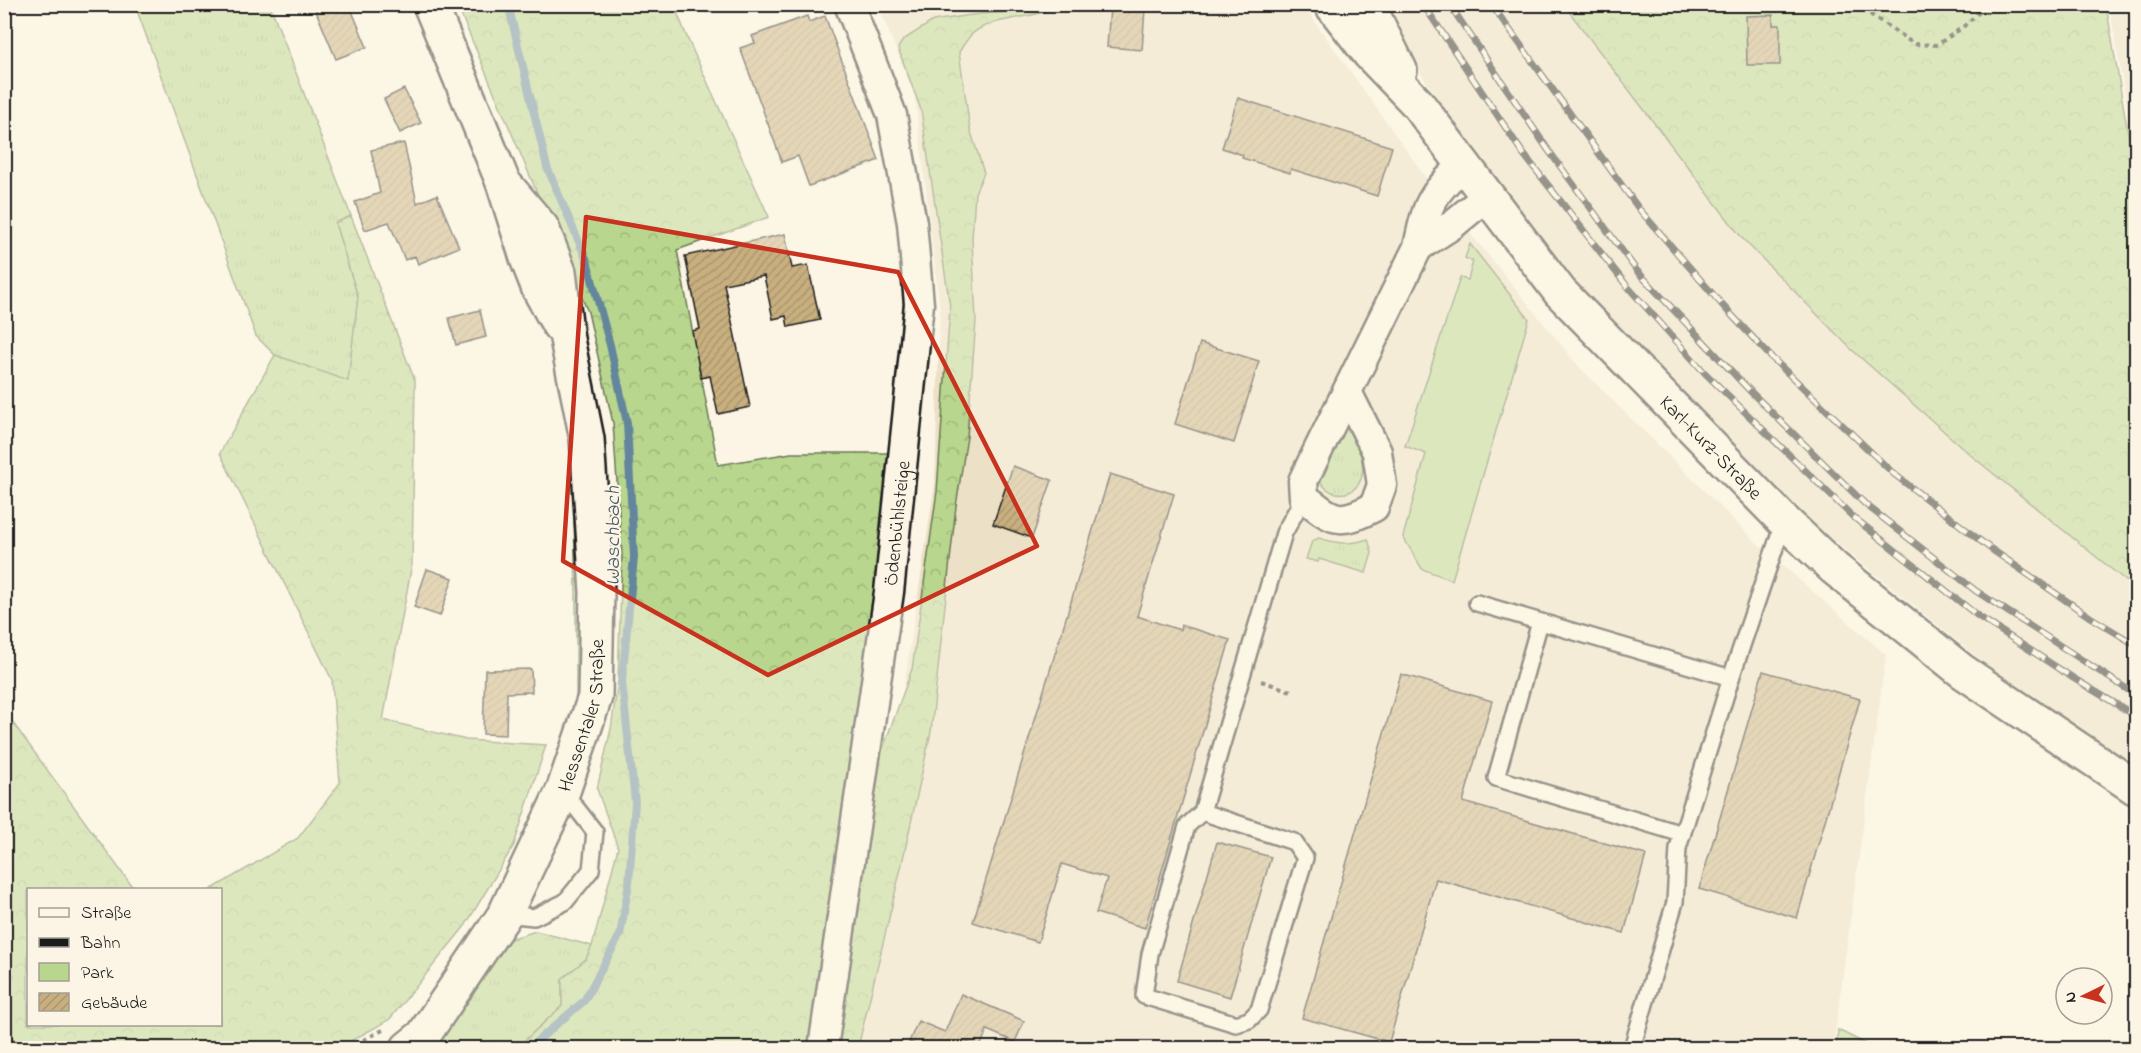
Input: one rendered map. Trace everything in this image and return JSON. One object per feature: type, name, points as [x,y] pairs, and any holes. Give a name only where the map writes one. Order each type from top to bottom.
[{"type":"main road","name":"Hessentaler Straße","points":[[399,1037],[423,1036],[505,914],[563,791],[595,697],[597,592],[587,439],[567,339],[539,289],[503,182],[430,4]]},
{"type":"main road","name":"Karl-Kurz-Straße","points":[[1331,4],[1369,53],[1417,104],[1560,292],[1784,521],[1834,568],[1962,671],[2136,788]]},
{"type":"main road","name":"Karl-Kurz-Straße","points":[[1364,4],[1374,17],[1417,104]]},
{"type":"street","name":"Ödenbühlsteige","points":[[823,1048],[889,592],[919,304],[912,223],[892,115],[851,5]]},
{"type":"street","points":[[1347,392],[1377,452],[1382,485],[1374,507],[1356,516],[1337,520],[1304,498],[1302,481],[1418,247],[1425,211],[1436,192],[1462,166]]},
{"type":"street","points":[[1418,247],[1452,225],[1487,196]]},
{"type":"lane","points":[[1202,812],[1294,842],[1305,858],[1259,1010],[1249,1020],[1236,1024],[1144,996],[1150,954],[1187,826],[1202,812],[1284,533],[1304,498]]},
{"type":"lane","points":[[1632,1048],[1675,902],[1678,848],[1682,834],[1784,521]]},
{"type":"lane","points":[[1477,603],[1731,678]]},
{"type":"lane","points":[[1540,622],[1496,778],[1682,834]]},
{"type":"lane","points":[[505,914],[534,917],[565,902],[591,870],[595,832],[563,791]]},
{"type":"path","points":[[1855,4],[1914,44],[1937,45],[1963,27],[1988,4]]},
{"type":"path","points":[[1281,687],[1291,691]]},
{"type":"path","points":[[4,959],[13,972],[4,1010]]},
{"type":"path","points":[[4,1034],[23,1048]]},
{"type":"path","points":[[347,1048],[399,1037]]},
{"type":"highlighted area","points":[[586,217],[898,272],[1037,546],[768,675],[563,561]]},
{"type":"shaded area","points":[[878,5],[1303,5],[1431,185],[1580,368],[1757,543],[1886,655],[1833,1048],[849,1048],[935,483],[940,309],[915,96]]},
{"type":"shaded area","points":[[1373,5],[1564,5],[1742,238],[1851,349],[1973,457],[2136,589],[2136,771],[1998,674],[1822,531],[1618,336],[1476,157],[1389,25]]},
{"type":"shaded area","points":[[2109,5],[2136,5],[2136,156]]},
{"type":"green space","points":[[135,5],[270,5],[351,216],[335,223],[358,297],[348,382],[275,355],[256,336]]},
{"type":"green space","points":[[457,5],[674,5],[769,217],[677,250],[718,465],[791,453],[895,453],[849,803],[808,1048],[509,1048],[523,1042],[562,1006],[562,979],[586,959],[592,946],[618,848],[597,789],[611,729],[618,681],[622,555],[613,423],[588,312]]},
{"type":"green space","points":[[1564,5],[2106,5],[2136,180],[2136,589],[1973,457],[1851,349],[1742,238]]},
{"type":"green space","points":[[1054,8],[987,25],[970,36],[959,52],[970,129],[984,173],[975,193],[972,239],[976,320],[967,437],[956,506],[931,732],[860,1039],[857,1048],[834,1048],[877,765],[912,669],[937,491],[950,307],[921,110],[898,48],[903,40],[933,21],[971,15]]},
{"type":"green space","points":[[351,216],[415,381],[412,564],[383,720],[466,740],[546,745],[514,845],[465,926],[389,1020],[338,1048],[5,1048],[5,712],[133,888],[27,888],[27,1026],[222,1026],[222,888],[214,888],[298,838],[340,783],[332,680],[220,453],[275,355],[348,381],[358,297],[335,223]]},
{"type":"green space","points":[[1470,244],[1529,319],[1452,580],[1422,569],[1403,537],[1426,454],[1405,446],[1460,278],[1468,280],[1473,261],[1465,258]]},
{"type":"green space","points":[[1339,428],[1351,430],[1360,452],[1363,471],[1359,484],[1347,493],[1327,489],[1321,483],[1318,475]]},
{"type":"green space","points":[[572,436],[585,520],[581,677],[576,701],[576,593]]},
{"type":"green space","points":[[1319,538],[1344,543],[1368,539],[1372,553],[1366,573],[1319,559],[1318,562],[1306,559],[1312,541]]},
{"type":"green space","points":[[536,931],[592,946],[586,959],[562,979],[562,1006],[523,1042],[509,1048],[420,1048],[486,973],[510,939]]},
{"type":"green space","points":[[1838,1030],[1874,1048],[1836,1048]]},
{"type":"building","points":[[313,4],[349,4],[367,47],[336,59]]},
{"type":"building","points":[[1110,7],[1145,10],[1142,50],[1107,47]]},
{"type":"building","points":[[1773,15],[1773,25],[1780,25],[1780,65],[1747,65],[1746,16]]},
{"type":"building","points":[[807,16],[809,22],[825,16],[879,160],[809,186],[798,156],[782,162],[740,48],[755,43],[752,36]]},
{"type":"building","points":[[404,89],[421,123],[400,133],[384,99]]},
{"type":"building","points":[[1238,98],[1392,147],[1377,196],[1291,169],[1290,173],[1242,158],[1243,155],[1222,148]]},
{"type":"building","points":[[404,143],[417,203],[437,195],[459,247],[418,264],[415,256],[405,260],[389,222],[365,230],[355,202],[380,193],[371,150]]},
{"type":"building","points":[[785,234],[792,268],[808,265],[820,320],[788,327],[786,316],[773,319],[764,276],[724,284],[750,407],[718,414],[710,376],[701,378],[692,331],[700,329],[685,256]]},
{"type":"building","points":[[480,310],[486,337],[456,345],[449,318]]},
{"type":"building","points":[[1200,343],[1259,361],[1234,443],[1175,424]]},
{"type":"building","points":[[1013,466],[1052,480],[1032,538],[993,524]]},
{"type":"building","points":[[1110,474],[1174,494],[1137,616],[1180,630],[1181,625],[1230,640],[1145,928],[1096,913],[1107,878],[1062,864],[1038,942],[973,922]]},
{"type":"building","points":[[427,569],[453,578],[440,616],[414,607]]},
{"type":"building","points":[[531,669],[532,692],[507,693],[506,735],[483,734],[485,670]]},
{"type":"building","points":[[1763,671],[1860,699],[1797,918],[1699,889]]},
{"type":"building","points":[[1401,674],[1492,701],[1463,802],[1646,855],[1624,933],[1436,879],[1389,1042],[1302,1018]]},
{"type":"building","points":[[1217,842],[1271,857],[1230,997],[1177,981]]},
{"type":"building","points":[[961,994],[1024,1021],[1015,1042],[987,1030],[980,1047],[966,1042],[982,1048],[926,1048],[909,1042],[918,1021],[945,1032]]},
{"type":"waterway","name":"Waschbach","points":[[508,4],[547,167],[587,261],[610,345],[627,423],[634,557],[622,682],[635,802],[629,883],[620,935],[584,1001],[529,1048]]},
{"type":"railway","points":[[1423,4],[1522,152],[1627,286],[1705,373],[1852,516],[1978,616],[2136,716]]},
{"type":"railway","points":[[1449,4],[1549,151],[1637,271],[1752,393],[1865,504],[1976,591],[2136,695]]},
{"type":"railway","points":[[1491,4],[1639,209],[1724,307],[1772,358],[1894,474],[1991,549],[2090,617],[2136,645]]}]
